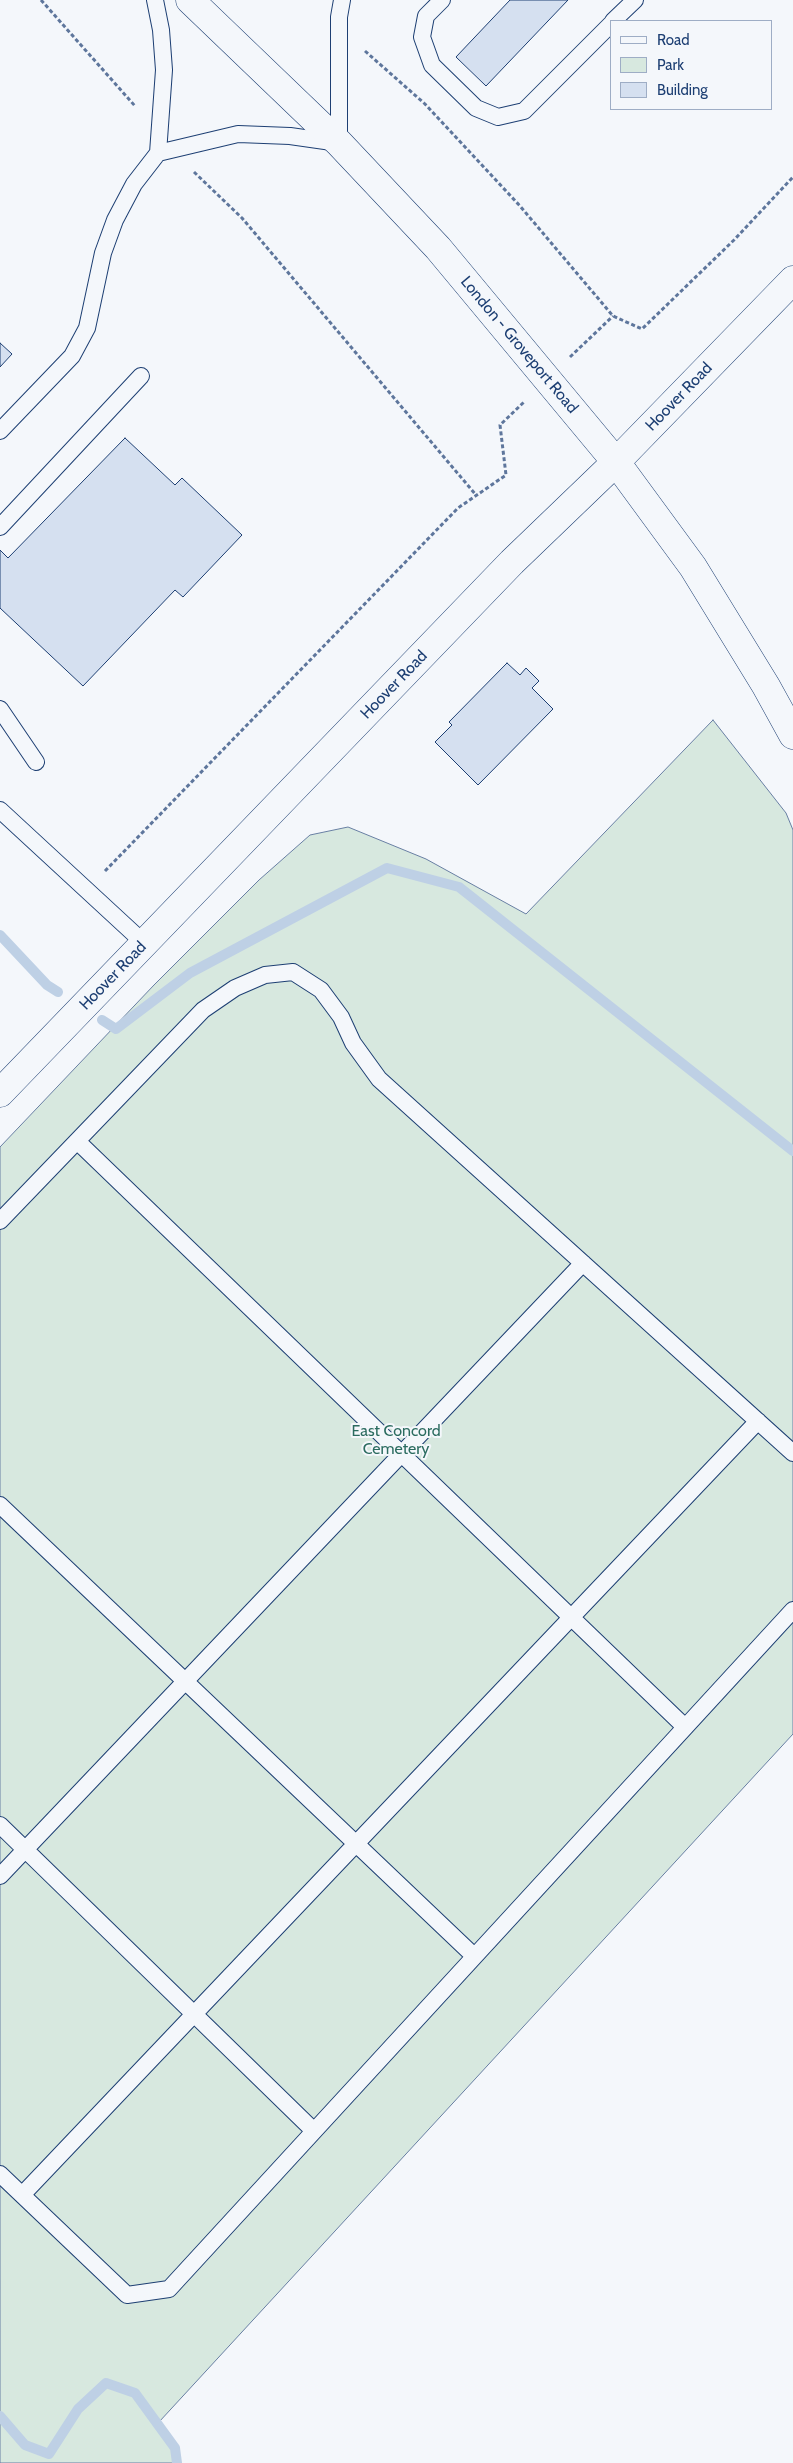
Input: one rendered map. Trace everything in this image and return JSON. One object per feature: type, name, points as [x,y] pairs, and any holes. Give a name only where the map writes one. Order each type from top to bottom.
[{"type":"main road","name":"London - Groveport Road","points":[[190,0],[339,143],[438,248],[548,379],[616,462],[693,566],[766,686],[793,735]]},
{"type":"main road","name":"Hoover Road","points":[[0,1093],[512,562],[616,462],[793,280]]},
{"type":"lane","points":[[0,431],[72,356],[87,328],[114,220],[134,184],[158,153],[164,70],[161,30],[155,0]]},
{"type":"lane","points":[[158,153],[238,134],[290,136],[339,143],[339,26],[342,0]]},
{"type":"lane","points":[[442,0],[426,16],[422,37],[432,65],[476,108],[498,117],[524,111],[610,25]]},
{"type":"lane","points":[[615,20],[634,0]]},
{"type":"lane","points":[[0,528],[141,376]]},
{"type":"lane","points":[[0,709],[36,762]]},
{"type":"lane","points":[[0,810],[144,943]]},
{"type":"lane","points":[[0,1222],[203,1010],[235,988],[265,975],[293,972],[321,990],[341,1017],[352,1043],[379,1079],[793,1453]]},
{"type":"lane","points":[[77,1141],[686,1727]]},
{"type":"lane","points":[[0,1876],[583,1263]]},
{"type":"lane","points":[[22,2195],[758,1421]]},
{"type":"lane","points":[[0,1505],[474,1956]]},
{"type":"lane","points":[[0,2174],[127,2295],[168,2289],[793,1610]]},
{"type":"lane","points":[[0,1825],[314,2131]]},
{"type":"path","points":[[41,0],[159,133]]},
{"type":"path","points":[[339,26],[425,104],[520,206],[613,316],[642,328],[734,240],[793,176]]},
{"type":"path","points":[[174,149],[242,218],[476,495]]},
{"type":"path","points":[[87,891],[458,508],[506,476],[500,424],[613,316]]},
{"type":"green space","name":"East Concord Cemetery","points":[[713,720],[786,813],[793,830],[793,1734],[159,2422],[169,2434],[167,2437],[175,2448],[177,2463],[0,2463],[0,1147],[154,985],[259,880],[310,835],[348,827],[426,859],[526,914]]},
{"type":"building","points":[[510,0],[568,0],[486,86],[456,57]]},
{"type":"building","points":[[0,343],[12,354],[0,367]]},
{"type":"building","points":[[125,438],[175,485],[182,478],[242,535],[183,597],[175,590],[83,686],[0,608],[0,550],[8,558]]},
{"type":"building","points":[[507,663],[520,675],[526,668],[539,681],[532,688],[553,709],[478,785],[435,742],[452,725],[449,722]]},
{"type":"waterway","points":[[102,1020],[116,1029],[190,973],[387,868],[459,887],[793,1151]]},
{"type":"waterway","points":[[0,935],[47,985],[58,992]]},
{"type":"waterway","points":[[0,2416],[25,2445],[49,2454],[78,2409],[106,2383],[135,2393],[175,2448],[177,2463]]}]
